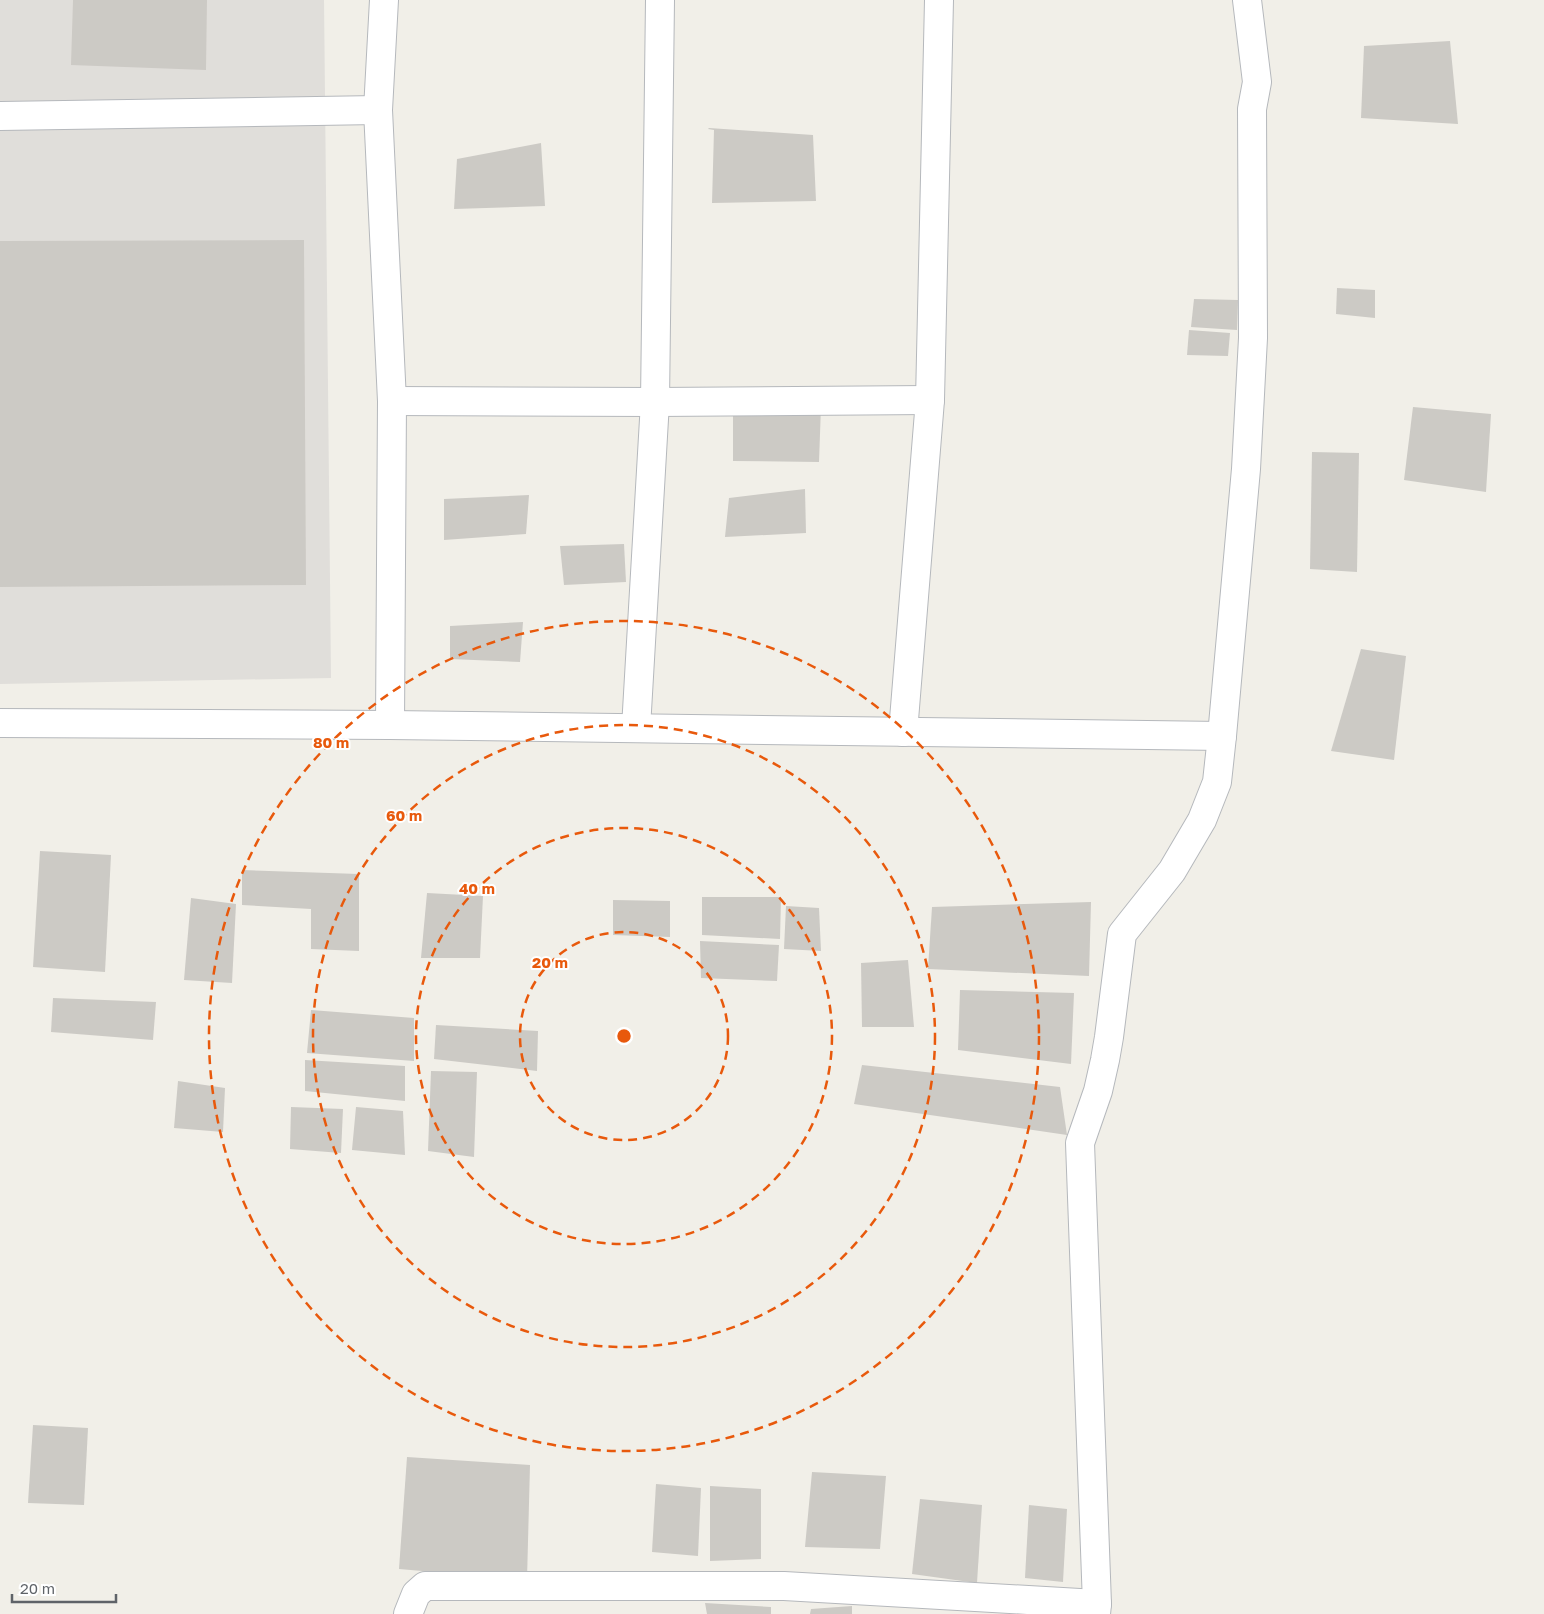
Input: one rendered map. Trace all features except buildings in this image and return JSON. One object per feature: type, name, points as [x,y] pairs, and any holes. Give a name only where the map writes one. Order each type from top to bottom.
[{"type":"street","points":[[384,0],[378,110],[392,401],[390,725]]},
{"type":"street","points":[[636,728],[655,402],[660,0]]},
{"type":"street","points":[[903,732],[930,400],[939,0]]},
{"type":"street","points":[[408,1614],[416,1594],[425,1586],[784,1586],[1096,1609],[1080,1143],[1098,1091],[1105,1060],[1122,934],[1172,871],[1202,820],[1217,782],[1246,469],[1253,338],[1252,109],[1256,82],[1247,0]]},
{"type":"street","points":[[0,116],[378,110]]},
{"type":"street","points":[[392,401],[930,400]]},
{"type":"street","points":[[0,723],[390,725],[1222,736]]},
{"type":"shaded area","points":[[0,0],[324,0],[331,678],[0,684]]}]
